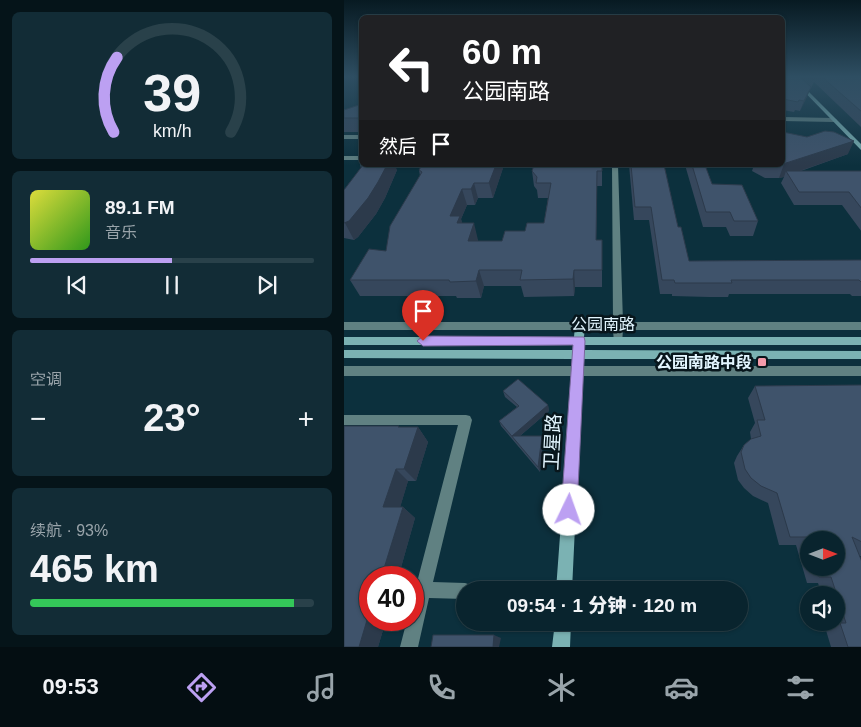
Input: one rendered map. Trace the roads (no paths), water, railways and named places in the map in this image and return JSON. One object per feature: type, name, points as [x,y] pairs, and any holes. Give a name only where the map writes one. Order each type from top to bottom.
[{"type":"main road","points":[[821,106],[861,149]]},
{"type":"main road","name":"卫星路","points":[[565,581],[580,326]]},
{"type":"main road","name":"公园南路","points":[[344,341],[861,341]]},
{"type":"main road","name":"公园南路","points":[[344,354],[861,355]]},
{"type":"main road","points":[[561,647],[562,631]]},
{"type":"street","points":[[785,119],[834,120]]},
{"type":"street","points":[[840,137],[849,136]]},
{"type":"street","points":[[344,137],[359,137]]},
{"type":"street","points":[[344,158],[359,158]]},
{"type":"street","points":[[615,167],[618,340]]},
{"type":"street","points":[[344,326],[861,326]]},
{"type":"street","points":[[344,371],[861,371]]},
{"type":"street","points":[[344,420],[466,420],[424,586]]},
{"type":"street","points":[[424,590],[456,591]]},
{"type":"street","points":[[409,647],[413,631]]},
{"type":"place","name":"公园南路中段","points":[[762,362]]}]
